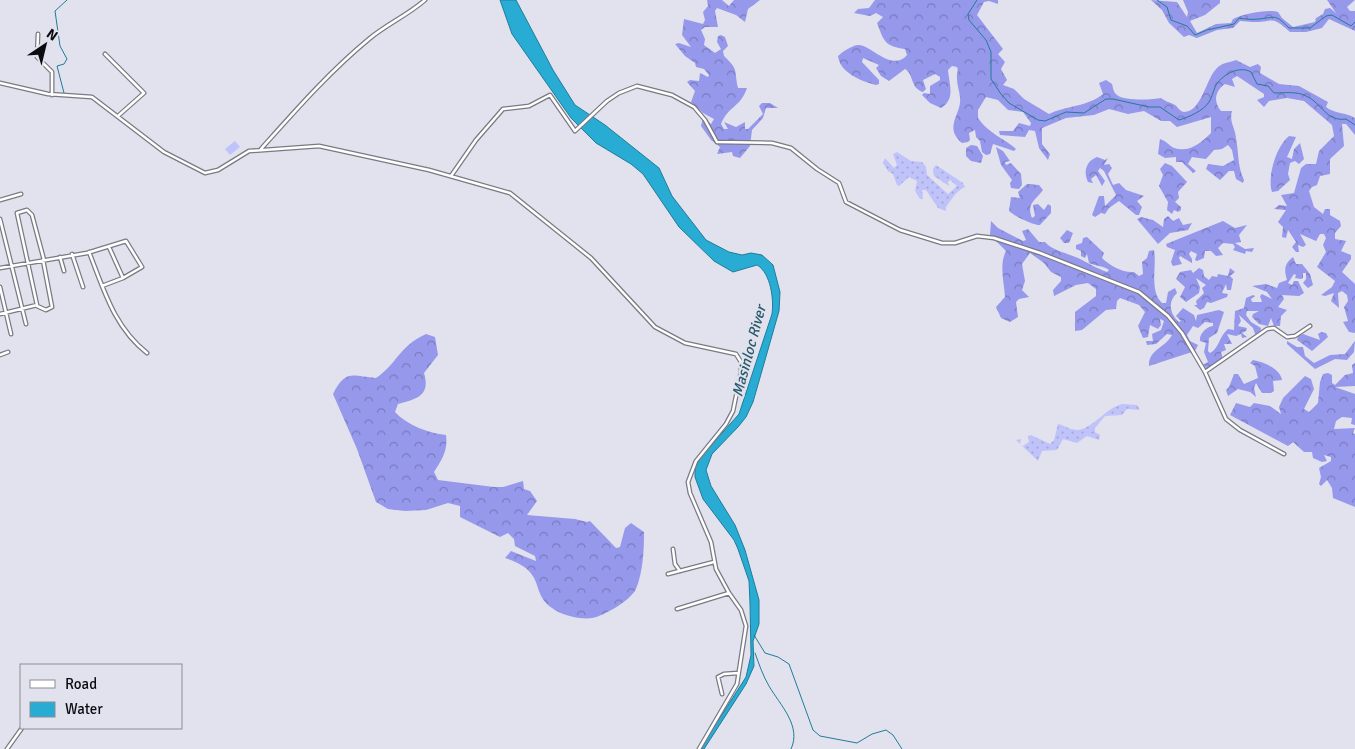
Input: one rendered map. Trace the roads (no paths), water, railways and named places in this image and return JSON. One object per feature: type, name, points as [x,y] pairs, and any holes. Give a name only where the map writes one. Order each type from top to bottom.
[{"type":"street","points":[[261,149],[328,76],[382,29],[412,12],[425,0]]},
{"type":"street","points":[[38,34],[37,58],[52,72],[52,95]]},
{"type":"street","points":[[105,54],[144,93],[118,116]]},
{"type":"street","points":[[0,83],[52,95],[92,97],[164,152],[205,173],[218,170],[249,151],[261,149],[329,148],[451,176],[510,193],[591,258],[610,277],[648,323],[685,343],[732,351],[738,357],[741,372],[733,411],[726,424],[696,461],[688,482],[711,542],[714,562],[729,593],[741,610],[745,622],[744,646],[735,689],[700,749]]},
{"type":"street","points":[[451,176],[476,140],[504,109],[529,106],[550,95],[575,131],[594,112],[619,93],[637,86],[672,95],[694,107],[705,120],[717,142],[772,143],[791,148],[839,183],[846,202],[900,230],[947,244],[977,236],[1000,240],[1128,287],[1146,297],[1176,324],[1205,372],[1226,419],[1240,430],[1284,454]]},
{"type":"street","points":[[0,200],[21,194]]},
{"type":"street","points":[[0,314],[37,306],[46,310],[52,307],[36,227],[32,215],[27,210],[17,213],[37,306]]},
{"type":"street","points":[[0,219],[26,324]]},
{"type":"street","points":[[0,242],[4,240]]},
{"type":"street","points":[[0,268],[89,252],[126,241],[142,267],[102,286]]},
{"type":"street","points":[[110,247],[122,278]]},
{"type":"street","points":[[89,252],[122,329],[147,353]]},
{"type":"street","points":[[72,254],[83,287]]},
{"type":"street","points":[[60,256],[64,272]]},
{"type":"street","points":[[0,287],[11,334]]},
{"type":"street","points":[[1205,372],[1267,329],[1274,328],[1287,337],[1295,336],[1310,326]]},
{"type":"street","points":[[0,355],[8,352]]},
{"type":"street","points":[[674,549],[675,564],[680,571]]},
{"type":"street","points":[[668,574],[714,562]]},
{"type":"street","points":[[676,609],[729,593]]},
{"type":"street","points":[[722,694],[718,677],[738,672]]},
{"type":"street","points":[[7,749],[21,729]]},
{"type":"water","points":[[500,0],[516,0],[553,70],[575,105],[605,125],[659,168],[672,196],[706,240],[729,252],[742,255],[751,253],[762,255],[773,265],[780,292],[779,311],[753,402],[746,417],[712,454],[706,470],[711,486],[735,525],[745,550],[759,600],[759,624],[753,641],[754,666],[746,684],[704,749],[700,749],[746,677],[751,655],[750,603],[749,581],[738,549],[734,540],[703,499],[695,477],[695,469],[700,458],[739,414],[772,314],[771,287],[766,274],[757,265],[733,272],[714,261],[679,227],[643,174],[631,164],[596,143],[571,118],[512,34]]},
{"type":"waterway","points":[[64,93],[57,66],[64,64],[67,59],[60,46],[55,11],[67,0]]},
{"type":"waterway","points":[[977,0],[968,14],[969,20],[986,40],[991,52],[991,79],[1009,103],[1038,120],[1045,121],[1066,112],[1084,113],[1106,99],[1149,107],[1160,107],[1179,120],[1200,111],[1209,102],[1215,87],[1226,75],[1231,72],[1246,70],[1251,72],[1257,84],[1268,86],[1274,93],[1302,94],[1334,118],[1346,119],[1355,125]]},
{"type":"waterway","points":[[1157,0],[1167,7],[1171,20],[1187,26],[1195,35],[1207,30],[1234,24],[1239,18],[1273,17],[1281,20],[1289,28],[1310,28],[1326,16],[1332,15],[1351,26],[1355,22]]},
{"type":"waterway","points":[[754,635],[765,653],[778,657],[789,664],[813,730],[820,736],[857,743],[872,734],[886,730],[893,735],[902,749]]},
{"type":"waterway","points":[[755,653],[767,682],[792,724],[794,740],[791,749]]},
{"type":"water label","name":"Masinloc River","points":[[749,351]]}]
